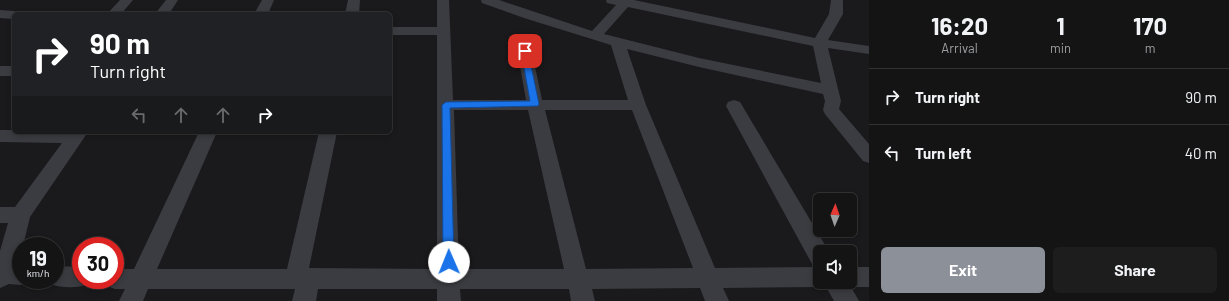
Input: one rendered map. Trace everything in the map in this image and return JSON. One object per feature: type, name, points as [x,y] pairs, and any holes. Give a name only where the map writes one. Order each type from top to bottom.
[{"type":"street","points":[[116,12],[126,0]]},
{"type":"street","points":[[163,12],[172,0]]},
{"type":"street","points":[[262,12],[268,0]]},
{"type":"street","points":[[352,12],[354,0]]},
{"type":"street","points":[[443,0],[449,301]]},
{"type":"street","points":[[487,0],[522,14],[618,44],[705,65],[829,90]]},
{"type":"street","points":[[612,0],[627,1],[819,43],[869,50]]},
{"type":"street","points":[[837,0],[836,14],[819,43],[829,90],[833,101],[831,110],[869,156]]},
{"type":"street","points":[[595,36],[627,1]]},
{"type":"street","points":[[0,14],[12,15]]},
{"type":"street","points":[[392,30],[443,31]]},
{"type":"street","points":[[522,38],[535,104],[583,301]]},
{"type":"street","points":[[618,44],[638,105],[717,301]]},
{"type":"street","points":[[0,71],[12,71]]},
{"type":"street","points":[[446,105],[638,105]]},
{"type":"street","points":[[734,106],[813,245]]},
{"type":"street","points":[[131,301],[207,134]]},
{"type":"street","points":[[304,301],[303,278],[328,134]]},
{"type":"street","points":[[0,136],[77,135]]},
{"type":"street","points":[[9,276],[20,215],[77,135]]},
{"type":"street","points":[[0,215],[20,215]]},
{"type":"street","points":[[124,279],[449,278],[578,280],[813,277]]},
{"type":"street","points":[[857,277],[869,277]]},
{"type":"street","points":[[839,289],[847,301]]},
{"type":"route","points":[[449,262],[446,105],[535,104],[525,51]]}]
